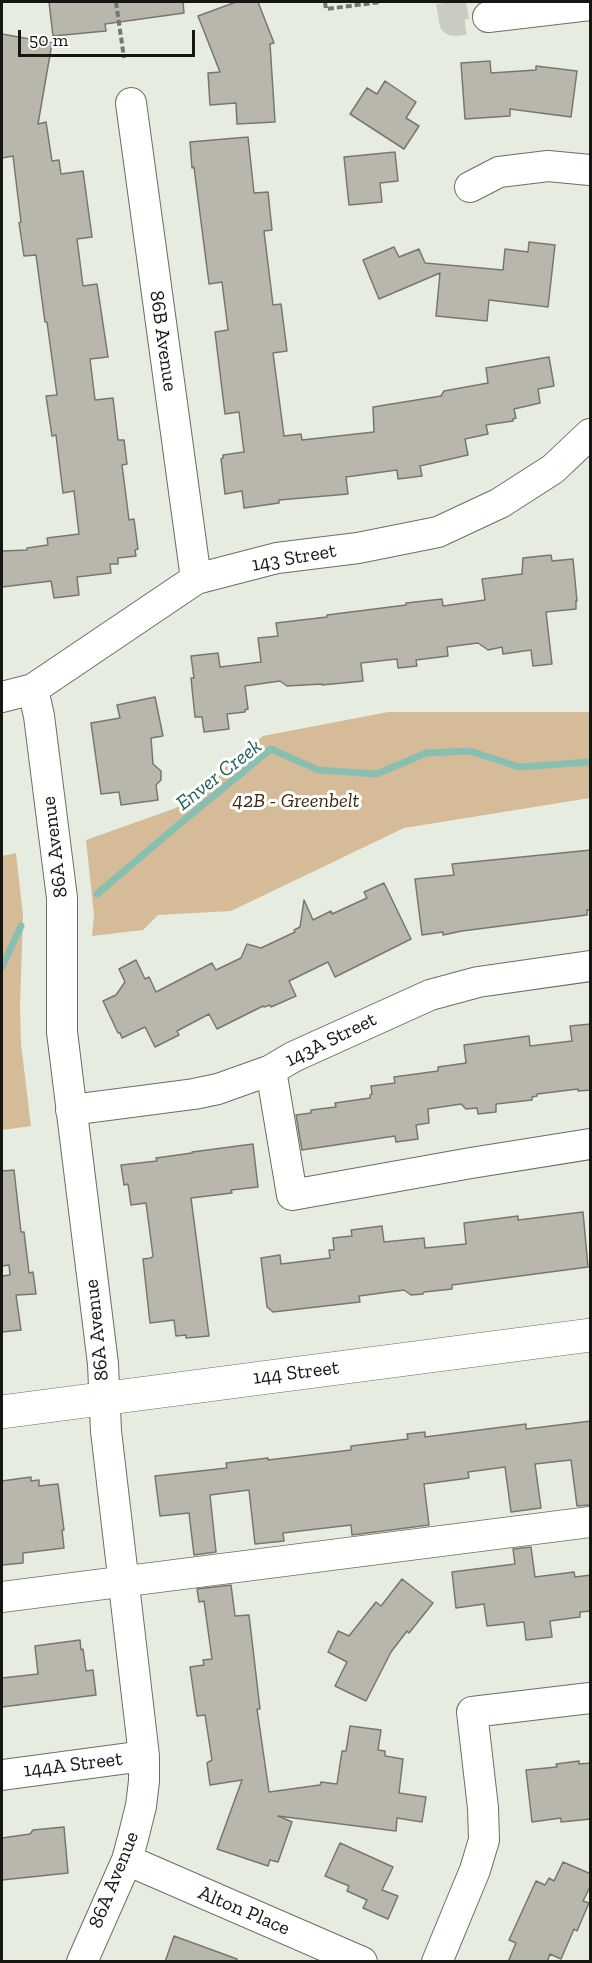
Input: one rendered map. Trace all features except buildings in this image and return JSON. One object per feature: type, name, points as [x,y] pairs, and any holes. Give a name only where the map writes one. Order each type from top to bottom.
[{"type":"main road","name":"144 Street","points":[[2,1412],[591,1335]]},
{"type":"street","points":[[488,17],[591,4]]},
{"type":"street","name":"86B Avenue","points":[[131,103],[196,579]]},
{"type":"street","points":[[470,187],[499,172],[548,166],[591,170]]},
{"type":"street","name":"143 Street","points":[[2,698],[33,688],[196,579],[277,558],[358,548],[438,532],[471,518],[518,492],[553,469],[591,434]]},
{"type":"street","name":"86A Avenue","points":[[33,688],[39,716],[62,898],[60,1006],[70,1110],[101,1353],[106,1431],[144,1756],[141,1806],[127,1860],[82,1962]]},
{"type":"street","name":"143A Street","points":[[70,1110],[218,1089],[271,1070],[293,1056],[430,995],[478,982],[591,966]]},
{"type":"street","points":[[271,1070],[292,1195],[591,1144]]},
{"type":"street","points":[[2,1597],[591,1522]]},
{"type":"street","points":[[437,1962],[475,1870],[484,1840],[483,1808],[472,1712],[591,1698]]},
{"type":"street","name":"144A Street","points":[[2,1775],[144,1756]]},
{"type":"street","name":"Alton Place","points":[[127,1860],[362,1962]]},
{"type":"path","points":[[116,2],[124,58]]},
{"type":"path","points":[[325,2],[326,9],[381,2]]},
{"type":"green space","name":"42B - Greenbelt","points":[[388,712],[590,712],[590,798],[404,828],[231,911],[158,915],[143,930],[92,936],[94,915],[86,840],[176,808],[263,736]]},
{"type":"green space","points":[[16,853],[23,916],[21,1044],[31,1126],[2,1130],[2,856]]},
{"type":"waterway","name":"Enver Creek","points":[[97,894],[271,749],[318,770],[377,774],[426,753],[470,751],[519,767],[590,762]]},
{"type":"waterway","name":"Enver Creek","points":[[2,967],[21,926]]},
{"type":"tunnel","points":[[451,2],[454,21],[488,17]]}]
